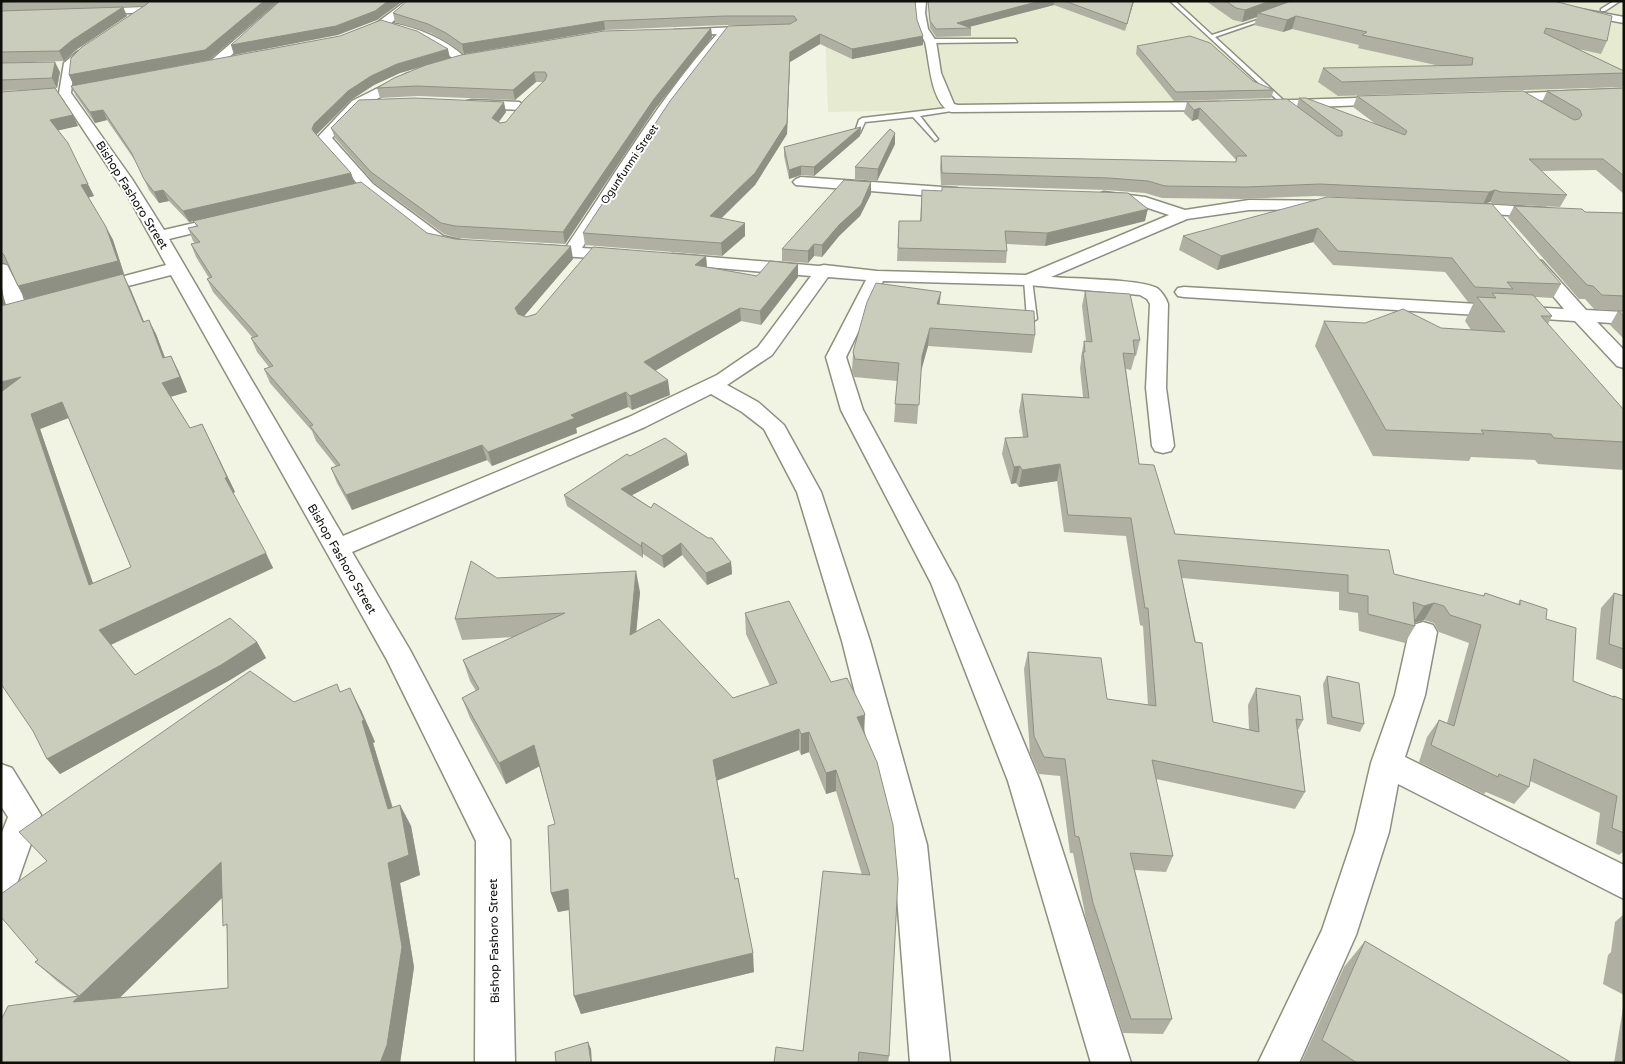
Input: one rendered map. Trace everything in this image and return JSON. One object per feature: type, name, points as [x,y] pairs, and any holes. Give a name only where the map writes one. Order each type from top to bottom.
[{"type":"street","points":[[240,60],[207,67],[286,1]]},
{"type":"street","points":[[342,40],[382,24],[413,1]]},
{"type":"street","points":[[921,1],[920,13],[923,29],[930,41],[934,73],[949,106],[956,109],[1400,101]]},
{"type":"street","points":[[1519,1],[1624,20]]},
{"type":"street","points":[[81,12],[149,8],[124,25]]},
{"type":"street","points":[[382,24],[413,30],[426,35],[462,60]]},
{"type":"street","points":[[662,33],[772,29]]},
{"type":"street","name":"Ogunfunmi Street","points":[[574,259],[651,130],[703,56],[726,30]]},
{"type":"street","name":"Bishop Fashoro Street","points":[[109,36],[63,66],[65,93],[120,172],[160,236],[176,268],[400,658],[493,840],[496,1063]]},
{"type":"street","points":[[443,65],[480,57]]},
{"type":"street","points":[[424,70],[392,83],[357,104],[324,138],[368,187],[437,240],[458,245],[476,246]]},
{"type":"street","points":[[1485,98],[1624,93]]},
{"type":"street","points":[[1522,97],[1538,108],[1624,105]]},
{"type":"street","points":[[357,104],[383,103]]},
{"type":"street","points":[[455,104],[523,103],[508,120]]},
{"type":"street","points":[[801,182],[932,192],[971,193]]},
{"type":"street","points":[[350,191],[368,187]]},
{"type":"street","points":[[1087,197],[1145,200],[1162,205],[1183,215]]},
{"type":"street","points":[[1028,280],[1183,215],[1249,205],[1354,204]]},
{"type":"street","points":[[1451,208],[1566,214]]},
{"type":"street","points":[[1490,209],[1502,224]]},
{"type":"street","points":[[160,236],[236,218]]},
{"type":"street","points":[[524,249],[574,259],[590,253],[638,256]]},
{"type":"street","points":[[1528,254],[1579,314],[1624,362]]},
{"type":"street","points":[[658,258],[871,275],[1028,280],[1149,291],[1156,296],[1158,304],[1156,388],[1163,446]]},
{"type":"street","points":[[73,295],[176,268]]},
{"type":"street","points":[[1,269],[13,294],[10,312],[36,305]]},
{"type":"street","points":[[336,549],[637,422],[724,379],[766,350],[831,271]]},
{"type":"street","points":[[871,275],[836,357],[852,410],[944,583],[1024,781],[1111,1063]]},
{"type":"street","points":[[1184,292],[1624,318]]},
{"type":"street","points":[[711,385],[750,407],[773,425],[809,492],[856,641],[910,845],[930,1063]]},
{"type":"street","points":[[1278,1063],[1338,935],[1372,832],[1387,763],[1410,694],[1423,632]]},
{"type":"street","points":[[1387,763],[1624,883]]},
{"type":"street","points":[[1,778],[25,815],[1,883]]},
{"type":"lane","points":[[1172,1],[1298,116]]},
{"type":"lane","points":[[1603,10],[1618,1]]},
{"type":"lane","points":[[1210,37],[1282,13]]},
{"type":"lane","points":[[930,41],[1015,41]]},
{"type":"lane","points":[[858,132],[862,120],[915,116],[956,109]]},
{"type":"lane","points":[[915,116],[935,139]]},
{"type":"lane","points":[[1028,280],[1032,318]]},
{"type":"shaded area","points":[[824,1],[1624,1],[1624,97],[828,112]]},
{"type":"building","points":[[150,1],[264,1],[205,50],[69,75],[71,58],[82,47]]},
{"type":"building","points":[[280,1],[388,1],[375,11],[336,26],[231,45]]},
{"type":"building","points":[[407,1],[915,1],[917,20],[923,36],[852,49],[820,34],[790,52],[787,123],[755,173],[710,216],[745,223],[721,243],[583,233],[670,101],[728,26],[790,24],[797,20],[794,16],[725,16],[604,21],[462,44],[428,24],[393,13]]},
{"type":"building","points":[[928,1],[1040,1],[957,23],[971,28],[936,29],[930,21]]},
{"type":"building","points":[[1065,1],[1133,1],[1127,24]]},
{"type":"building","points":[[1226,1],[1270,1],[1245,10],[1236,8]]},
{"type":"building","points":[[1291,1],[1554,1],[1612,16],[1607,41],[1546,28],[1544,33],[1624,71],[1624,73],[1342,82],[1323,68],[1472,65],[1473,58],[1362,35],[1367,32],[1296,16],[1287,20],[1258,13]]},
{"type":"building","points":[[123,7],[59,51],[1,52],[1,11]]},
{"type":"building","points":[[381,20],[417,31],[448,49],[397,64],[371,76],[348,91],[314,124],[312,129],[314,132],[351,173],[183,211],[163,190],[154,192],[144,179],[131,152],[103,110],[90,112],[71,86],[340,36]]},
{"type":"building","points":[[711,28],[654,99],[563,232],[455,226],[441,223],[371,172],[331,128],[359,100],[415,98],[504,102],[492,118],[500,123],[506,122],[524,100],[545,80],[547,75],[545,72],[534,72],[513,90],[416,86],[377,88],[394,78],[426,65],[461,55],[604,31]]},
{"type":"building","points":[[1190,36],[1210,43],[1253,81],[1274,90],[1176,92],[1137,46]]},
{"type":"building","points":[[55,62],[52,78],[1,80],[1,63]]},
{"type":"building","points":[[55,88],[73,115],[50,120],[68,143],[88,184],[81,185],[106,227],[118,261],[18,286],[1,252],[1,92]]},
{"type":"building","points":[[1624,88],[1624,176],[1603,159],[1529,159],[1567,195],[1501,192],[1495,190],[1489,192],[1320,184],[1246,187],[1165,186],[1148,181],[1109,178],[942,173],[941,156],[1236,162],[1237,156],[1247,156],[1200,108],[1194,110],[1187,102],[1287,99],[1337,136],[1342,136],[1342,131],[1299,98],[1306,98],[1405,135],[1407,131],[1357,96],[1523,91],[1574,120],[1579,119],[1582,115],[1580,110],[1547,91]]},
{"type":"building","points":[[861,127],[814,167],[801,166],[789,170],[784,147]]},
{"type":"building","points":[[890,129],[895,133],[878,169],[855,167]]},
{"type":"building","points":[[844,180],[871,182],[861,205],[839,225],[822,245],[814,244],[808,251],[782,249]]},
{"type":"building","points":[[361,182],[427,233],[455,239],[571,246],[515,308],[518,314],[526,317],[536,314],[593,247],[706,256],[695,265],[757,276],[770,261],[798,264],[760,311],[740,308],[644,362],[668,380],[630,396],[626,392],[571,415],[575,418],[488,452],[482,445],[346,495],[331,468],[340,465],[310,426],[313,425],[264,369],[273,366],[251,338],[258,336],[207,279],[212,277],[191,244],[200,242],[188,228],[198,226],[193,221]]},
{"type":"building","points":[[942,187],[1128,193],[1148,209],[1047,233],[1005,231],[1007,251],[898,248],[899,221],[921,221],[922,190],[942,191]]},
{"type":"building","points":[[1327,197],[1492,204],[1561,284],[1507,282],[1513,289],[1475,287],[1452,258],[1338,251],[1318,228],[1221,256],[1183,236]]},
{"type":"building","points":[[1514,206],[1624,213],[1624,296],[1602,295],[1593,286],[1587,285]]},
{"type":"building","points":[[123,274],[143,322],[149,320],[163,358],[171,356],[180,377],[162,383],[190,428],[202,424],[227,477],[225,478],[266,553],[99,630],[135,675],[230,618],[257,642],[221,665],[47,759],[33,731],[1,684],[1,392],[21,377],[1,382],[1,306]],"holes":[[[62,402],[131,567],[89,585],[31,414]]]},
{"type":"building","points":[[876,283],[941,292],[937,304],[1034,311],[1035,335],[930,328],[922,356],[919,405],[895,404],[899,363],[855,359],[853,352],[867,302]]},
{"type":"building","points":[[1085,291],[1130,294],[1140,340],[1133,340],[1135,354],[1123,353],[1139,464],[1154,465],[1175,534],[1389,550],[1394,574],[1484,596],[1485,593],[1520,605],[1520,600],[1547,609],[1546,619],[1576,628],[1573,681],[1624,700],[1624,833],[1612,828],[1617,796],[1534,759],[1529,787],[1499,774],[1498,777],[1431,745],[1439,720],[1454,726],[1481,625],[1450,615],[1444,606],[1434,603],[1424,606],[1413,602],[1415,626],[1368,614],[1368,596],[1348,593],[1348,575],[1178,560],[1195,642],[1202,643],[1213,722],[1259,732],[1256,688],[1300,696],[1303,720],[1296,719],[1305,792],[1152,760],[1173,856],[1130,853],[1172,1019],[1131,1019],[1093,903],[1079,837],[1075,836],[1065,759],[1044,757],[1034,736],[1028,652],[1101,658],[1107,699],[1156,706],[1148,608],[1145,608],[1131,518],[1068,515],[1060,464],[1022,470],[1020,466],[1014,467],[1005,438],[1028,437],[1022,394],[1089,398],[1083,352],[1085,352],[1084,341],[1092,342]]},
{"type":"building","points":[[1492,293],[1533,295],[1552,316],[1541,316],[1624,410],[1624,442],[1554,438],[1551,434],[1481,430],[1484,434],[1386,430],[1324,321],[1365,323],[1403,309],[1441,328],[1505,332],[1477,297],[1496,298]]},
{"type":"building","points":[[665,438],[687,454],[621,489],[651,508],[654,503],[708,538],[712,538],[731,562],[706,573],[681,543],[662,556],[642,542],[641,546],[564,495],[627,454],[630,456]]},
{"type":"building","points":[[471,561],[497,578],[636,571],[630,635],[659,619],[733,698],[777,683],[745,613],[789,601],[831,682],[847,678],[864,712],[865,715],[857,717],[877,762],[893,825],[898,879],[889,1056],[859,1052],[858,1063],[774,1063],[776,1047],[803,1051],[823,871],[870,875],[836,770],[826,773],[809,732],[801,734],[799,729],[713,760],[735,879],[738,878],[753,953],[574,996],[568,889],[551,893],[548,826],[555,824],[534,745],[499,763],[462,698],[479,689],[463,660],[565,613],[455,619]]},
{"type":"building","points":[[1614,593],[1624,596],[1624,649],[1609,644]]},
{"type":"building","points":[[250,671],[294,702],[337,684],[340,692],[350,688],[364,720],[362,721],[388,809],[400,805],[409,855],[388,863],[402,947],[387,1045],[380,1063],[1,1063],[1,1020],[8,1006],[79,996],[35,962],[38,960],[1,917],[1,894],[47,861],[19,832]],"holes":[[[221,862],[223,926],[227,924],[228,988],[73,1002]]]},
{"type":"building","points":[[1327,676],[1359,683],[1364,724],[1332,717]]},
{"type":"building","points":[[1365,941],[1572,1063],[1357,1063],[1322,1040]]},
{"type":"building","points":[[588,1042],[591,1063],[556,1063],[555,1052]]}]
